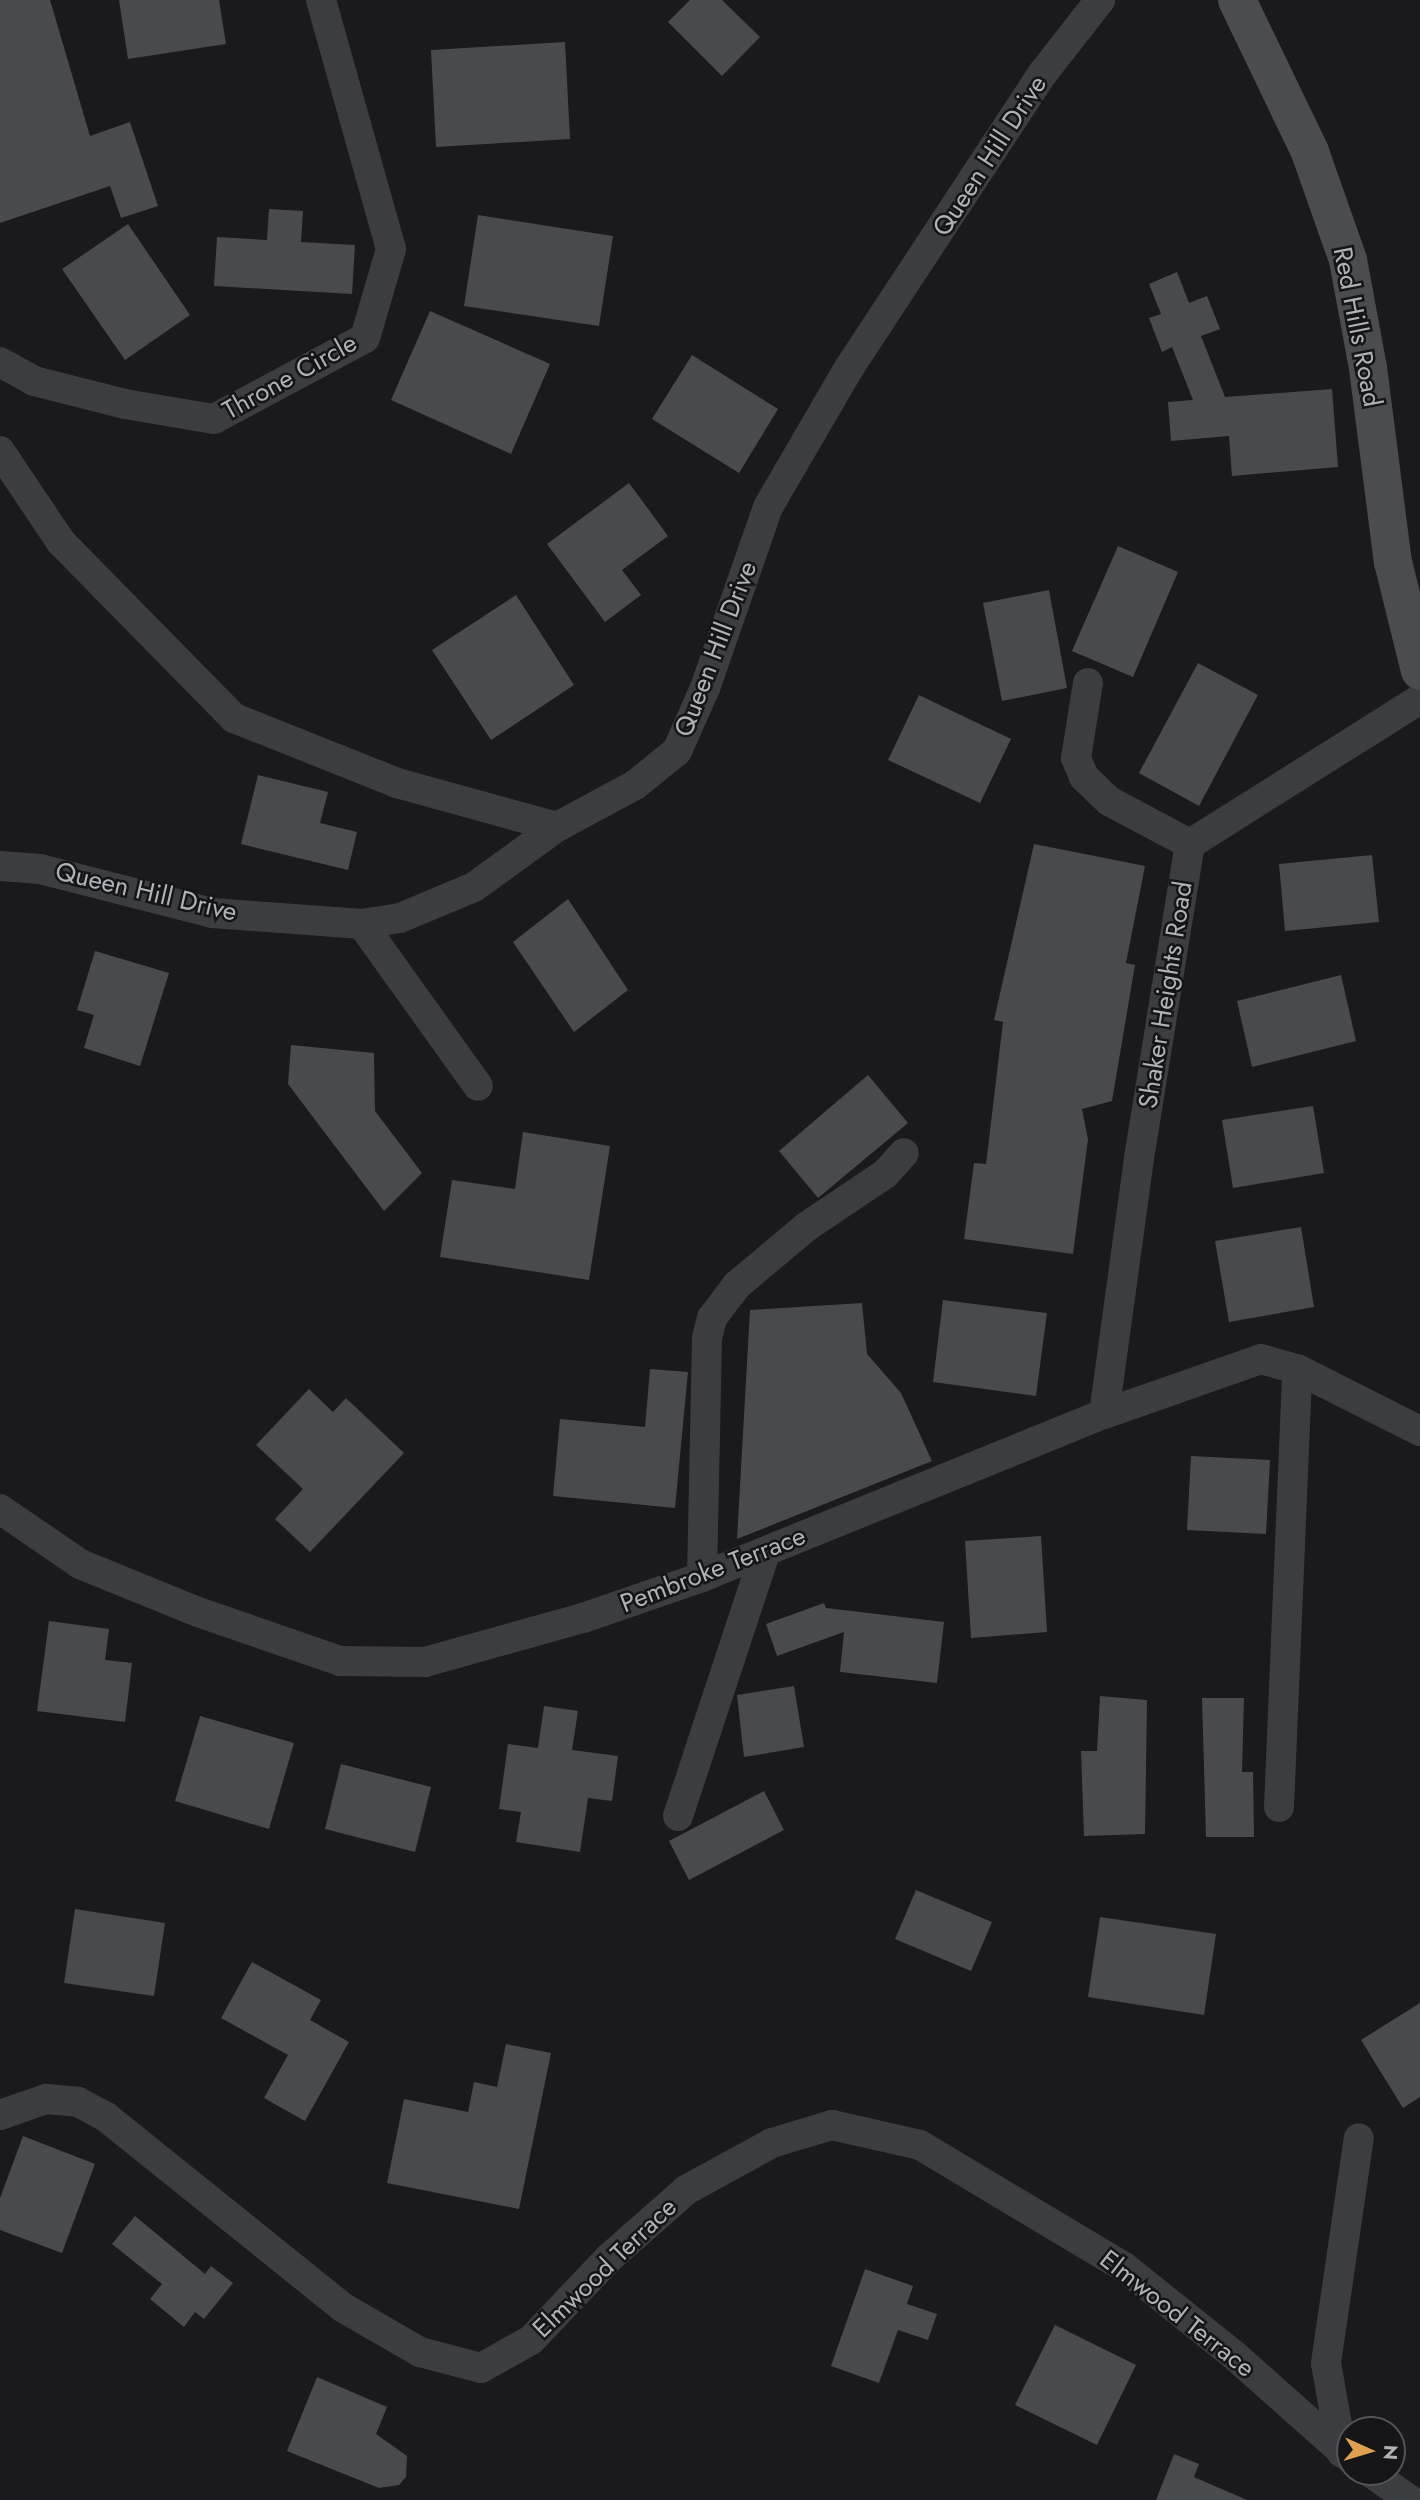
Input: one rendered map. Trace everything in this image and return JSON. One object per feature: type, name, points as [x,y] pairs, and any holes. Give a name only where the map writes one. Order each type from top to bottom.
[{"type":"main road","name":"Red Hills Road","points":[[1237,0],[1310,152],[1348,260],[1368,368],[1393,562],[1420,671]]},
{"type":"street","name":"Throne Circle","points":[[0,362],[34,382],[125,404],[214,419],[365,338],[391,249],[321,0]]},
{"type":"street","name":"Queen Hill Drive","points":[[0,866],[40,869],[212,913],[362,924],[400,918],[474,887],[557,827],[635,785],[677,751],[705,688],[768,507],[849,368],[1042,73],[1100,0]]},
{"type":"street","points":[[0,450],[61,541],[234,718],[397,783],[557,827]]},
{"type":"street","points":[[1088,683],[1076,758],[1084,777],[1109,801],[1190,844]]},
{"type":"street","name":"Shaker Heights Road","points":[[1104,1414],[1139,1157],[1190,844],[1420,699]]},
{"type":"street","points":[[0,845],[40,869]]},
{"type":"street","points":[[362,924],[478,1086]]},
{"type":"street","points":[[702,1577],[707,1338],[712,1318],[737,1285],[806,1227],[885,1174],[904,1153]]},
{"type":"street","name":"Pembroke Terrace","points":[[0,1509],[80,1564],[198,1612],[340,1661],[425,1662],[583,1618],[702,1577],[1104,1414],[1261,1359],[1297,1368],[1420,1431]]},
{"type":"street","points":[[1279,1807],[1297,1368]]},
{"type":"street","points":[[678,1816],[765,1553]]},
{"type":"street","name":"Elmwood Terrace","points":[[0,2115],[46,2099],[78,2102],[106,2117],[342,2307],[420,2352],[481,2368],[531,2340],[608,2258],[686,2190],[772,2143],[832,2125],[920,2145],[1124,2267],[1235,2356],[1336,2447]]},
{"type":"street","points":[[1337,2416],[1326,2363],[1359,2138]]},
{"type":"street","points":[[1390,2486],[1410,2500]]},
{"type":"building","points":[[0,0],[50,0],[90,136],[130,122],[158,206],[121,218],[110,186],[0,223]]},
{"type":"building","points":[[119,0],[219,0],[226,44],[128,59]]},
{"type":"building","points":[[690,0],[722,0],[760,37],[722,76],[668,22]]},
{"type":"building","points":[[565,42],[570,139],[436,147],[431,50]]},
{"type":"building","points":[[269,209],[303,211],[301,242],[355,245],[352,294],[214,286],[217,237],[267,240]]},
{"type":"building","points":[[478,215],[613,236],[599,326],[464,306]]},
{"type":"building","points":[[128,224],[190,315],[125,360],[62,269]]},
{"type":"building","points":[[1177,272],[1189,303],[1207,296],[1220,329],[1201,336],[1225,397],[1332,389],[1338,467],[1232,476],[1229,436],[1171,441],[1168,402],[1193,400],[1172,347],[1162,352],[1149,318],[1161,314],[1149,284]]},
{"type":"building","points":[[430,311],[550,364],[511,454],[391,400]]},
{"type":"building","points":[[692,355],[778,409],[739,473],[652,419]]},
{"type":"building","points":[[629,483],[668,536],[622,570],[641,595],[605,622],[547,544]]},
{"type":"building","points":[[1118,546],[1178,572],[1133,677],[1072,651]]},
{"type":"building","points":[[1049,590],[1067,688],[1002,701],[983,603]]},
{"type":"building","points":[[516,595],[574,685],[491,740],[432,650]]},
{"type":"building","points":[[1198,663],[1258,695],[1199,806],[1139,773]]},
{"type":"building","points":[[919,695],[1011,739],[980,803],[888,760]]},
{"type":"building","points":[[258,775],[328,792],[320,823],[357,832],[348,870],[241,844]]},
{"type":"building","points":[[1034,844],[1145,866],[1126,963],[1135,965],[1112,1101],[1082,1109],[1088,1139],[1073,1254],[964,1239],[974,1163],[986,1164],[1003,1022],[994,1020]]},
{"type":"building","points":[[1372,855],[1379,922],[1285,931],[1279,864]]},
{"type":"building","points":[[568,899],[628,990],[574,1032],[513,942]]},
{"type":"building","points":[[95,951],[169,973],[140,1066],[84,1048],[94,1015],[77,1010]]},
{"type":"building","points":[[1341,975],[1356,1041],[1252,1067],[1237,1001]]},
{"type":"building","points":[[291,1045],[374,1053],[375,1111],[422,1173],[384,1211],[288,1084]]},
{"type":"building","points":[[868,1075],[908,1123],[818,1198],[779,1151]]},
{"type":"building","points":[[1313,1106],[1324,1173],[1233,1188],[1222,1120]]},
{"type":"building","points":[[523,1132],[610,1146],[589,1280],[440,1257],[452,1180],[515,1189]]},
{"type":"building","points":[[1301,1227],[1314,1307],[1229,1322],[1215,1241]]},
{"type":"building","points":[[943,1300],[1047,1313],[1036,1396],[933,1382]]},
{"type":"building","points":[[862,1303],[867,1354],[901,1393],[932,1461],[737,1539],[750,1310]]},
{"type":"building","points":[[650,1369],[688,1372],[675,1508],[553,1496],[560,1419],[645,1427]]},
{"type":"building","points":[[309,1389],[333,1412],[346,1398],[404,1453],[310,1552],[275,1519],[303,1489],[256,1445]]},
{"type":"building","points":[[1191,1456],[1270,1460],[1266,1534],[1187,1530]]},
{"type":"building","points":[[1041,1536],[1047,1632],[971,1638],[965,1541]]},
{"type":"building","points":[[824,1603],[826,1608],[944,1622],[937,1683],[840,1672],[844,1632],[777,1656],[766,1624]]},
{"type":"building","points":[[49,1621],[109,1629],[105,1660],[132,1663],[125,1722],[37,1711]]},
{"type":"building","points":[[794,1686],[804,1747],[744,1757],[737,1695]]},
{"type":"building","points":[[1100,1696],[1147,1700],[1145,1834],[1084,1836],[1081,1751],[1097,1751]]},
{"type":"building","points":[[1202,1698],[1244,1698],[1242,1772],[1253,1772],[1254,1837],[1206,1837]]},
{"type":"building","points":[[544,1706],[578,1711],[572,1750],[618,1756],[612,1801],[588,1798],[580,1852],[516,1842],[521,1812],[499,1809],[508,1744],[538,1748]]},
{"type":"building","points":[[200,1716],[294,1743],[269,1829],[175,1801]]},
{"type":"building","points":[[341,1764],[431,1787],[415,1852],[325,1829]]},
{"type":"building","points":[[764,1791],[784,1830],[689,1880],[669,1841]]},
{"type":"building","points":[[916,1890],[992,1922],[971,1971],[895,1939]]},
{"type":"building","points":[[75,1909],[165,1923],[154,1996],[64,1983]]},
{"type":"building","points":[[1100,1917],[1216,1934],[1204,2015],[1088,1997]]},
{"type":"building","points":[[252,1962],[321,2000],[310,2020],[349,2042],[305,2121],[264,2098],[288,2055],[221,2018]]},
{"type":"building","points":[[1420,2003],[1420,2097],[1403,2108],[1361,2040]]},
{"type":"building","points":[[506,2044],[551,2053],[519,2209],[387,2183],[404,2099],[468,2112],[474,2082],[497,2087]]},
{"type":"building","points":[[23,2136],[95,2164],[62,2253],[0,2230],[0,2198]]},
{"type":"building","points":[[135,2216],[205,2274],[211,2266],[233,2283],[204,2319],[195,2312],[184,2327],[150,2299],[162,2284],[112,2244]]},
{"type":"building","points":[[865,2269],[913,2286],[907,2304],[937,2314],[928,2340],[898,2330],[879,2383],[831,2366]]},
{"type":"building","points":[[1055,2325],[1136,2365],[1097,2445],[1015,2405]]},
{"type":"building","points":[[317,2377],[387,2407],[376,2434],[407,2456],[406,2477],[399,2485],[379,2488],[287,2451]]},
{"type":"building","points":[[1174,2454],[1199,2464],[1194,2477],[1247,2500],[1156,2500]]}]
